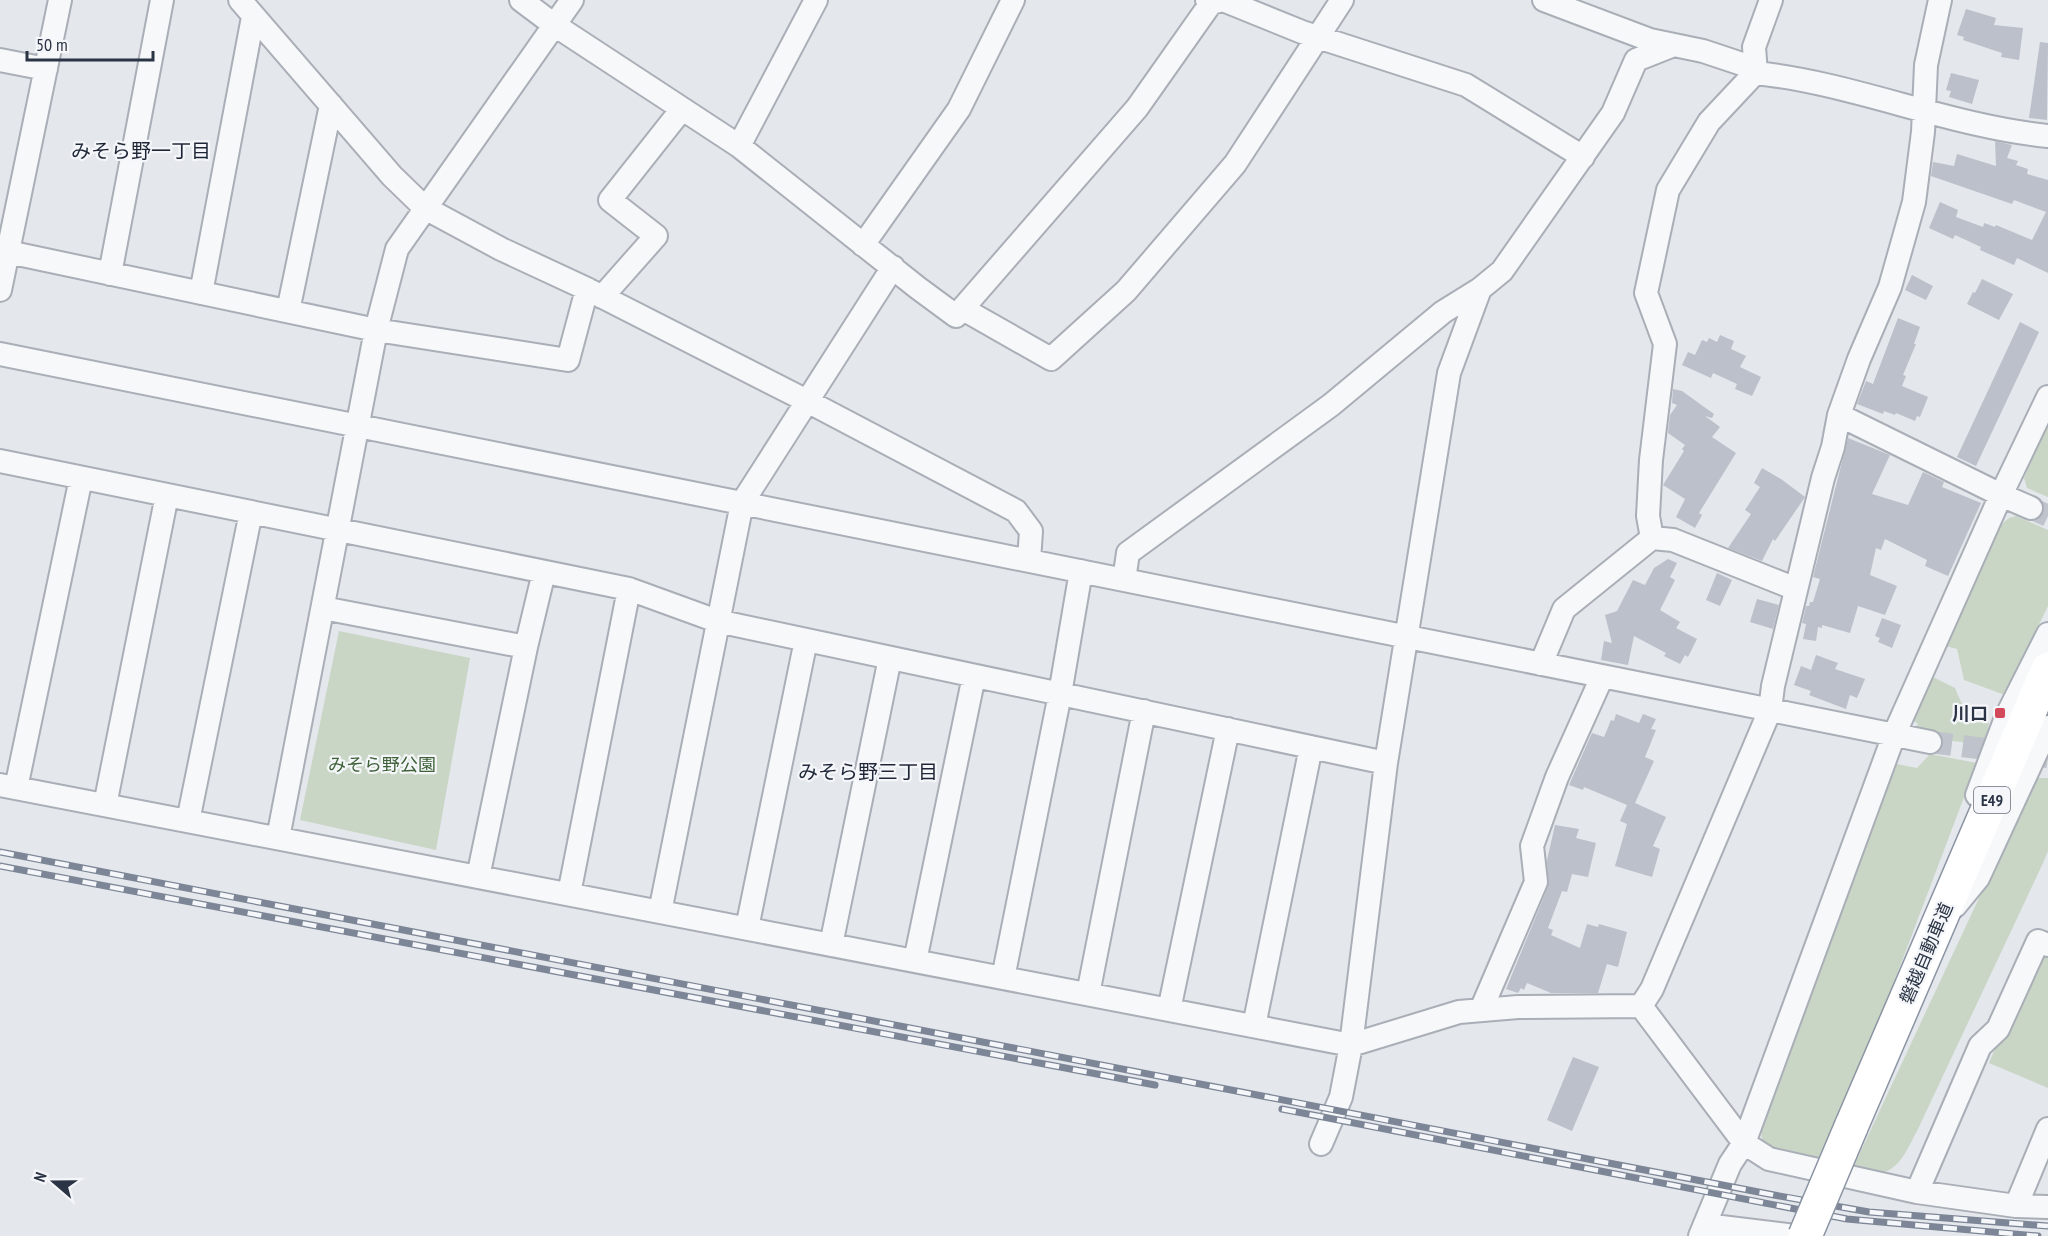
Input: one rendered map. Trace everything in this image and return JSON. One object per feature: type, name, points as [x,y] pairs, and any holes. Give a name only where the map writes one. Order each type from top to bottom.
[{"type":"highway","name":"磐越自動車道","points":[[1805,1236],[2048,669]]},
{"type":"street","points":[[0,290],[60,0]]},
{"type":"street","points":[[110,274],[162,0]]},
{"type":"street","points":[[521,0],[553,24],[739,146],[956,316],[1137,108],[1209,1],[1223,0],[1318,38],[1466,85],[1582,157]]},
{"type":"street","points":[[278,838],[376,330],[397,249],[572,0]]},
{"type":"street","points":[[739,146],[816,0]]},
{"type":"street","points":[[863,245],[959,109],[1013,0]]},
{"type":"street","points":[[963,309],[1051,359],[1126,291],[1235,164],[1342,0]]},
{"type":"street","points":[[1544,0],[1650,40],[1704,51],[1748,66],[1755,73],[1804,79],[1963,120],[2048,135]]},
{"type":"street","points":[[1652,538],[1648,516],[1651,460],[1665,344],[1646,293],[1668,190],[1709,122],[1755,73],[1754,47],[1772,0]]},
{"type":"street","points":[[1641,1005],[1652,989],[1770,710],[1773,686],[1839,415],[1858,359],[1890,287],[1914,202],[1924,110],[1926,65],[1940,0]]},
{"type":"street","points":[[201,293],[246,8]]},
{"type":"street","points":[[246,8],[392,176],[425,208],[501,249],[594,293],[807,401],[1016,511],[1031,531],[1029,560]]},
{"type":"street","points":[[1124,580],[1128,553],[1331,405],[1443,312],[1480,289],[1502,271],[1613,113],[1636,60],[1674,45]]},
{"type":"street","points":[[0,60],[46,69]]},
{"type":"street","points":[[288,311],[331,105]]},
{"type":"street","points":[[8,252],[376,330],[568,360],[594,293],[656,236],[610,200],[682,109]]},
{"type":"street","points":[[660,912],[742,503],[893,267]]},
{"type":"street","points":[[1321,1144],[1341,1097],[1351,1045],[1386,763],[1449,373],[1480,289]]},
{"type":"street","points":[[0,354],[1929,742]]},
{"type":"street","points":[[1795,1236],[1703,1231],[1730,1164],[1744,1143],[1894,735],[2001,495],[2048,397]]},
{"type":"street","points":[[1839,415],[2031,508]]},
{"type":"street","points":[[0,461],[629,589],[717,621],[1386,763]]},
{"type":"street","points":[[81,477],[8,786],[1351,1045],[1459,1012],[1518,1007],[1641,1005]]},
{"type":"street","points":[[105,805],[167,495]]},
{"type":"street","points":[[188,821],[251,512]]},
{"type":"street","points":[[1541,664],[1564,609],[1652,538],[1673,540],[1796,589]]},
{"type":"street","points":[[1003,978],[1060,694],[1081,571]]},
{"type":"street","points":[[478,877],[544,572]]},
{"type":"street","points":[[569,894],[629,589]]},
{"type":"street","points":[[323,608],[526,647]]},
{"type":"street","points":[[1901,1011],[1925,927],[2007,715],[2048,634]]},
{"type":"street","points":[[747,928],[806,640]]},
{"type":"street","points":[[831,945],[891,658]]},
{"type":"street","points":[[915,961],[974,676]]},
{"type":"street","points":[[1481,1010],[1536,882],[1533,846],[1553,787],[1602,676]]},
{"type":"street","points":[[1088,994],[1144,711]]},
{"type":"street","points":[[1936,931],[1978,878],[2048,727]]},
{"type":"street","points":[[1169,1010],[1228,729]]},
{"type":"street","points":[[1254,1026],[1311,747]]},
{"type":"street","points":[[1917,1191],[1980,1046],[1998,1029],[2038,941],[2048,945]]},
{"type":"street","points":[[1641,1005],[1744,1143],[1769,1159],[1917,1191],[2016,1206],[2048,1207]]},
{"type":"street","points":[[2016,1206],[2048,1129]]},
{"type":"green space","points":[[2048,420],[2048,497],[2027,488],[2024,478]]},
{"type":"green space","points":[[2016,516],[2048,530],[2048,606],[2005,695],[1964,680],[1957,649],[1946,646],[1998,527],[2009,518]]},
{"type":"green space","name":"みそら野公園","points":[[339,631],[470,658],[436,850],[300,820]]},
{"type":"green space","points":[[1929,675],[1955,688],[1967,711],[1989,723],[1985,745],[1913,736],[1918,724],[1910,718]]},
{"type":"green space","points":[[1930,754],[1977,763],[1891,990],[1819,1164],[1769,1150],[1762,1139],[1760,1121],[1892,763],[1917,768]]},
{"type":"green space","points":[[2035,778],[2048,778],[2048,851],[2043,863],[1907,1151],[1897,1164],[1884,1172],[1873,1174],[1852,1170]]},
{"type":"green space","points":[[2039,946],[2048,950],[2048,1088],[1989,1063]]},
{"type":"building","points":[[1966,9],[1996,18],[1994,25],[2023,28],[2019,60],[2001,57],[2002,53],[1963,40],[1964,37],[1957,35]]},
{"type":"building","points":[[2040,42],[2048,43],[2047,120],[2029,118]]},
{"type":"building","points":[[1951,73],[1979,80],[1972,104],[1949,97],[1951,91],[1946,90]]},
{"type":"building","points":[[1995,141],[2012,145],[2007,158],[2018,161],[2016,165],[2028,169],[2027,174],[2048,180],[2048,273],[2017,258],[2014,265],[1980,250],[1981,247],[1955,235],[1953,239],[1929,228],[1940,202],[1958,210],[1956,217],[1983,227],[1984,223],[1995,227],[1996,225],[2032,240],[2046,212],[2014,200],[2012,204],[1931,176],[1933,162],[1954,166],[1957,154],[1996,166]]},
{"type":"building","points":[[1912,275],[1933,286],[1926,300],[1905,290]]},
{"type":"building","points":[[1982,279],[2013,294],[1999,320],[1967,304]]},
{"type":"building","points":[[1898,318],[1920,327],[1914,344],[1916,344],[1903,375],[1906,376],[1902,386],[1928,397],[1920,417],[1917,416],[1915,421],[1896,413],[1895,415],[1884,411],[1883,414],[1857,404],[1866,381],[1873,384]]},
{"type":"building","points":[[2020,322],[2039,332],[1976,466],[1957,457]]},
{"type":"building","points":[[1720,335],[1734,341],[1731,349],[1746,356],[1740,367],[1761,377],[1752,396],[1735,389],[1737,384],[1713,373],[1711,378],[1682,365],[1688,352],[1695,355],[1702,340],[1707,342],[1709,338],[1717,342]]},
{"type":"building","points":[[1673,389],[1682,391],[1714,414],[1712,418],[1705,416],[1720,427],[1712,437],[1736,453],[1699,513],[1702,515],[1695,528],[1676,517],[1685,499],[1663,485],[1684,451],[1682,449],[1685,445],[1668,433],[1670,415],[1677,405],[1672,403]]},
{"type":"building","points":[[1848,438],[1890,455],[1872,494],[1908,505],[1923,472],[1944,482],[1942,487],[1981,503],[1948,576],[1925,566],[1927,560],[1885,539],[1881,550],[1876,548],[1870,575],[1897,586],[1885,615],[1858,606],[1850,633],[1822,625],[1822,628],[1818,627],[1816,641],[1803,639],[1806,624],[1802,623],[1806,606],[1813,602],[1820,579],[1813,577]]},
{"type":"building","points":[[1762,468],[1805,497],[1775,541],[1773,539],[1762,561],[1728,548],[1751,514],[1745,510],[1760,487],[1754,483]]},
{"type":"building","points":[[1668,559],[1677,563],[1670,577],[1675,580],[1660,610],[1680,622],[1676,628],[1697,639],[1688,657],[1685,655],[1680,664],[1664,656],[1666,653],[1634,636],[1628,665],[1601,660],[1604,641],[1612,643],[1605,615],[1617,611],[1633,580],[1645,585],[1654,568]]},
{"type":"building","points":[[1717,573],[1732,580],[1720,606],[1706,600]]},
{"type":"building","points":[[1757,599],[1779,605],[1773,629],[1750,622]]},
{"type":"building","points":[[1882,618],[1901,625],[1892,648],[1878,642],[1880,638],[1875,636]]},
{"type":"building","points":[[1816,655],[1838,663],[1835,669],[1865,679],[1857,698],[1850,695],[1846,709],[1809,695],[1811,691],[1794,685],[1801,666],[1811,670]]},
{"type":"building","points":[[1616,714],[1639,723],[1643,714],[1656,719],[1651,729],[1656,730],[1645,757],[1654,761],[1635,803],[1666,817],[1653,846],[1660,849],[1652,877],[1615,866],[1627,824],[1620,821],[1627,805],[1584,787],[1583,790],[1569,785],[1592,733],[1604,737]]},
{"type":"building","points":[[1555,825],[1579,829],[1576,838],[1596,843],[1588,877],[1572,874],[1567,892],[1562,891],[1548,928],[1553,930],[1551,935],[1580,948],[1587,924],[1598,927],[1599,924],[1627,932],[1618,967],[1607,964],[1598,993],[1551,993],[1527,983],[1524,990],[1521,988],[1518,993],[1506,989],[1548,887],[1547,860]]},
{"type":"building","points":[[1573,1057],[1599,1067],[1572,1131],[1547,1120]]},
{"type":"tunnel","points":[[2031,508],[2048,516]]},
{"type":"tunnel","points":[[1930,742],[2048,757]]},
{"type":"railway","points":[[0,852],[1774,1195],[1869,1212],[2048,1226]]},
{"type":"railway","points":[[0,866],[1155,1085]]},
{"type":"railway","points":[[1282,1109],[1847,1219],[2038,1236]]},
{"type":"place","name":"川口","points":[[2000,713]]},
{"type":"district","name":"みそら野一丁目","points":[[141,151]]},
{"type":"district","name":"みそら野三丁目","points":[[868,772]]}]
